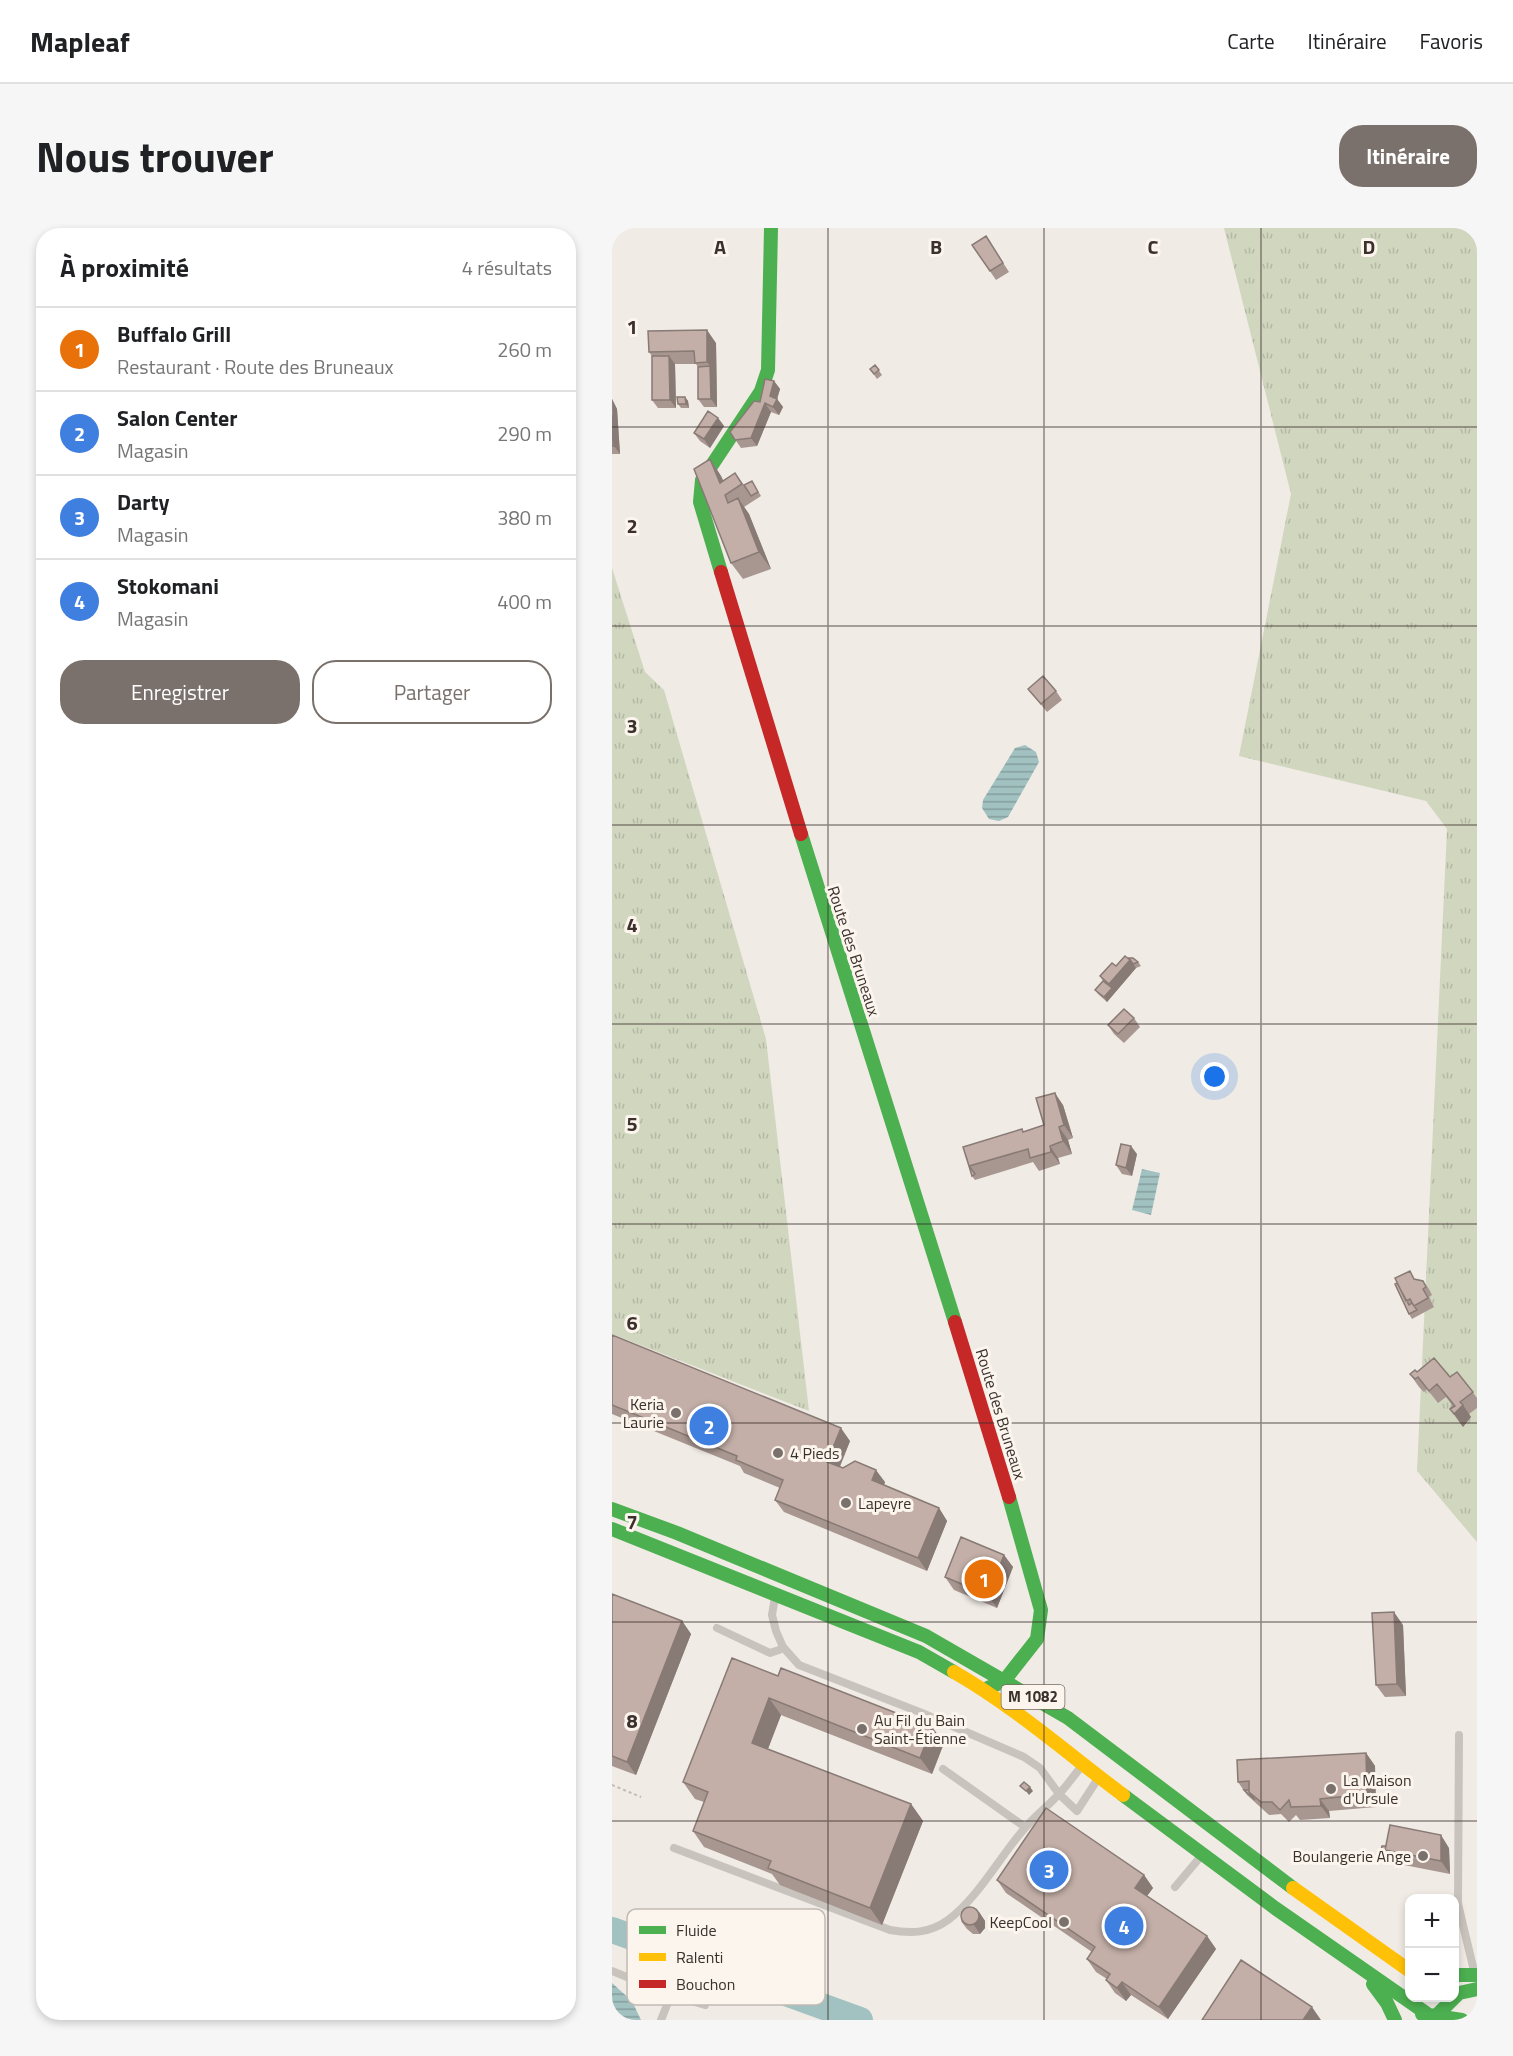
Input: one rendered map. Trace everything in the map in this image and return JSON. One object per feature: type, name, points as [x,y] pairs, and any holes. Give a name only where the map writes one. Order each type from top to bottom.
[{"type":"main road","name":"Route des Bruneaux","points":[[771,228],[768,369],[761,391],[702,480],[700,502],[821,901],[1031,1570],[1041,1610],[1037,1639],[1004,1681]]},
{"type":"main road","name":"M 1082","points":[[612,1509],[927,1636],[1068,1718],[1098,1740],[1107,1765],[1203,1854],[1426,2013]]},
{"type":"main road","name":"M 1082","points":[[612,1529],[919,1652],[984,1689],[1084,1763],[1107,1765],[1304,1896],[1405,1967]]},
{"type":"main road","points":[[984,1689],[1004,1681]]},
{"type":"main road","points":[[1084,1763],[1098,1740]]},
{"type":"main road","name":"M 1082","points":[[1357,1966],[1405,1981]]},
{"type":"main road","points":[[1357,1966],[1388,2003],[1395,2020]]},
{"type":"main road","points":[[1459,1976],[1476,1980]]},
{"type":"main road","points":[[1459,1990],[1476,1980]]},
{"type":"main road","points":[[1426,2013],[1442,2002]]},
{"type":"main road","points":[[1456,2002],[1476,2020]]},
{"type":"main road","points":[[1426,2013],[1462,2020]]},
{"type":"lane","points":[[776,1595],[772,1615],[776,1631],[783,1647],[799,1665],[922,1713],[1024,1757],[1040,1768],[1059,1794],[1077,1811],[1107,1765]]},
{"type":"lane","points":[[717,1628],[770,1653],[783,1647]]},
{"type":"lane","points":[[1459,1735],[1458,1904],[1476,1980]]},
{"type":"lane","points":[[674,1848],[890,1930],[909,1934],[926,1931],[947,1921],[980,1887],[1025,1827],[1059,1794],[1084,1763]]},
{"type":"lane","points":[[943,1769],[1025,1827]]},
{"type":"lane","points":[[1175,1887],[1203,1854]]},
{"type":"lane","points":[[612,1971],[627,1977]]},
{"type":"lane","points":[[661,2020],[667,2005]]},
{"type":"path","points":[[612,1785],[641,1797]]},
{"type":"green space","points":[[1224,228],[1477,228],[1477,1542],[1417,1471],[1447,829],[1426,801],[1239,756],[1291,494]]},
{"type":"green space","points":[[612,568],[645,672],[664,690],[766,1039],[809,1411],[612,1334]]},
{"type":"water","points":[[1025,745],[1036,752],[1039,762],[1008,817],[999,821],[989,819],[982,808],[983,800],[1015,748]]},
{"type":"water","points":[[1142,1169],[1160,1173],[1151,1215],[1132,1210]]},
{"type":"water","points":[[612,1983],[627,1996],[627,2005],[634,2005],[641,2020],[612,2020]]},
{"type":"building","points":[[986,236],[1003,263],[990,271],[972,245]]},
{"type":"building","points":[[707,330],[707,362],[695,363],[694,351],[649,352],[648,331]]},
{"type":"building","points":[[652,356],[669,356],[670,400],[652,400]]},
{"type":"building","points":[[875,365],[879,370],[874,374],[870,369]]},
{"type":"building","points":[[710,366],[711,399],[698,399],[698,367]]},
{"type":"building","points":[[765,379],[774,381],[770,396],[777,399],[773,407],[765,403],[751,438],[735,440],[730,432],[754,401],[760,402]]},
{"type":"building","points":[[677,397],[685,397],[686,404],[678,404]]},
{"type":"building","points":[[708,411],[718,418],[704,439],[694,433]]},
{"type":"building","points":[[612,415],[614,446],[612,446]]},
{"type":"building","points":[[710,459],[720,483],[735,473],[742,484],[725,495],[728,503],[738,498],[759,552],[731,563],[694,469]]},
{"type":"building","points":[[752,481],[758,492],[751,496],[744,485]]},
{"type":"building","points":[[1043,676],[1056,691],[1041,704],[1028,689]]},
{"type":"building","points":[[1125,956],[1130,960],[1109,984],[1100,976],[1112,963],[1116,966]]},
{"type":"building","points":[[1129,958],[1133,958],[1138,962],[1133,964]]},
{"type":"building","points":[[1103,981],[1112,988],[1104,997],[1095,990]]},
{"type":"building","points":[[1124,1009],[1134,1018],[1118,1034],[1108,1025]]},
{"type":"building","points":[[1055,1093],[1064,1125],[1059,1127],[1063,1141],[1050,1146],[1051,1152],[1030,1158],[1028,1149],[969,1166],[963,1147],[1022,1129],[1023,1132],[1044,1125],[1036,1098]]},
{"type":"building","points":[[1121,1144],[1131,1146],[1126,1168],[1116,1165]]},
{"type":"building","points":[[1410,1271],[1414,1279],[1423,1281],[1426,1287],[1423,1289],[1428,1298],[1414,1306],[1410,1299],[1406,1301],[1395,1278]]},
{"type":"building","points":[[1397,1283],[1409,1305],[1412,1303],[1417,1310],[1409,1314],[1395,1284]]},
{"type":"building","points":[[612,1335],[841,1428],[827,1462],[843,1468],[855,1461],[876,1470],[872,1480],[939,1508],[918,1558],[775,1500],[783,1480],[736,1460],[737,1456],[612,1405]]},
{"type":"building","points":[[1434,1358],[1450,1377],[1457,1372],[1473,1392],[1460,1402],[1463,1405],[1454,1414],[1450,1409],[1455,1406],[1437,1384],[1429,1391],[1418,1377],[1415,1379],[1410,1374],[1415,1370],[1417,1372]]},
{"type":"building","points":[[961,1537],[1004,1555],[988,1595],[945,1577]]},
{"type":"building","points":[[612,1594],[682,1621],[627,1762],[612,1756]]},
{"type":"building","points":[[1394,1612],[1397,1684],[1376,1685],[1372,1613]]},
{"type":"building","points":[[732,1658],[778,1676],[781,1668],[932,1727],[920,1758],[769,1698],[752,1743],[911,1804],[870,1908],[768,1868],[771,1861],[693,1831],[708,1792],[683,1782]]},
{"type":"building","points":[[1366,1753],[1367,1794],[1320,1799],[1321,1806],[1291,1807],[1289,1800],[1280,1810],[1272,1802],[1261,1802],[1249,1792],[1249,1781],[1238,1782],[1237,1760]]},
{"type":"building","points":[[1024,1782],[1030,1787],[1026,1791],[1020,1786]]},
{"type":"building","points":[[1046,1808],[1144,1875],[1135,1888],[1207,1936],[1159,2007],[1122,1982],[1117,1988],[1106,1980],[1110,1974],[1087,1959],[1095,1947],[997,1880]]},
{"type":"building","points":[[1390,1825],[1441,1835],[1441,1861],[1385,1850]]},
{"type":"building","points":[[1382,1846],[1386,1846],[1387,1856],[1380,1855]]},
{"type":"building","points":[[966,1907],[974,1907],[979,1912],[977,1923],[966,1925],[961,1920],[961,1912]]},
{"type":"building","points":[[1241,1960],[1312,2007],[1303,2020],[1202,2020]]},
{"type":"waterway","points":[[612,1930],[627,1935]]},
{"type":"waterway","points":[[819,2005],[860,2020]]},
{"type":"traffic: fast","points":[[721,572],[700,502],[702,480],[761,391],[768,370],[771,228]]},
{"type":"traffic: fast","points":[[801,834],[955,1322]]},
{"type":"traffic: fast","points":[[988,1688],[1004,1681],[1037,1639],[1041,1610],[1009,1497]]},
{"type":"traffic: fast","points":[[612,1509],[677,1533],[926,1636],[1068,1718],[1293,1888]]},
{"type":"traffic: fast","points":[[612,1529],[919,1652],[954,1672]]},
{"type":"traffic: fast","points":[[1123,1795],[1275,1908],[1436,2020]]},
{"type":"traffic: fast","points":[[1459,1975],[1477,1975]]},
{"type":"traffic: fast","points":[[1373,1984],[1387,2003],[1395,2020]]},
{"type":"traffic: fast","points":[[1432,2020],[1459,1993],[1477,1989]]},
{"type":"traffic: fast","points":[[1422,2014],[1462,2020]]},
{"type":"traffic: slow","points":[[954,1672],[1020,1715],[1123,1795]]},
{"type":"traffic: slow","points":[[1293,1888],[1405,1967]]},
{"type":"traffic: jam","points":[[721,572],[801,834]]},
{"type":"traffic: jam","points":[[955,1322],[1009,1497]]},
{"type":"place","name":"Keria Laurie","points":[[676,1413]]},
{"type":"place","name":"Salon Center","points":[[709,1426]]},
{"type":"place","name":"4 Pieds","points":[[778,1453]]},
{"type":"place","name":"Lapeyre","points":[[846,1503]]},
{"type":"place","name":"Buffalo Grill","points":[[984,1579]]},
{"type":"place","name":"Au Fil du Bain Saint-Étienne","points":[[862,1729]]},
{"type":"place","name":"La Maison d'Ursule","points":[[1331,1789]]},
{"type":"place","name":"Boulangerie Ange","points":[[1423,1856]]},
{"type":"place","name":"Darty","points":[[1049,1870]]},
{"type":"place","name":"KeepCool","points":[[1064,1922]]},
{"type":"place","name":"Stokomani","points":[[1124,1926]]}]
